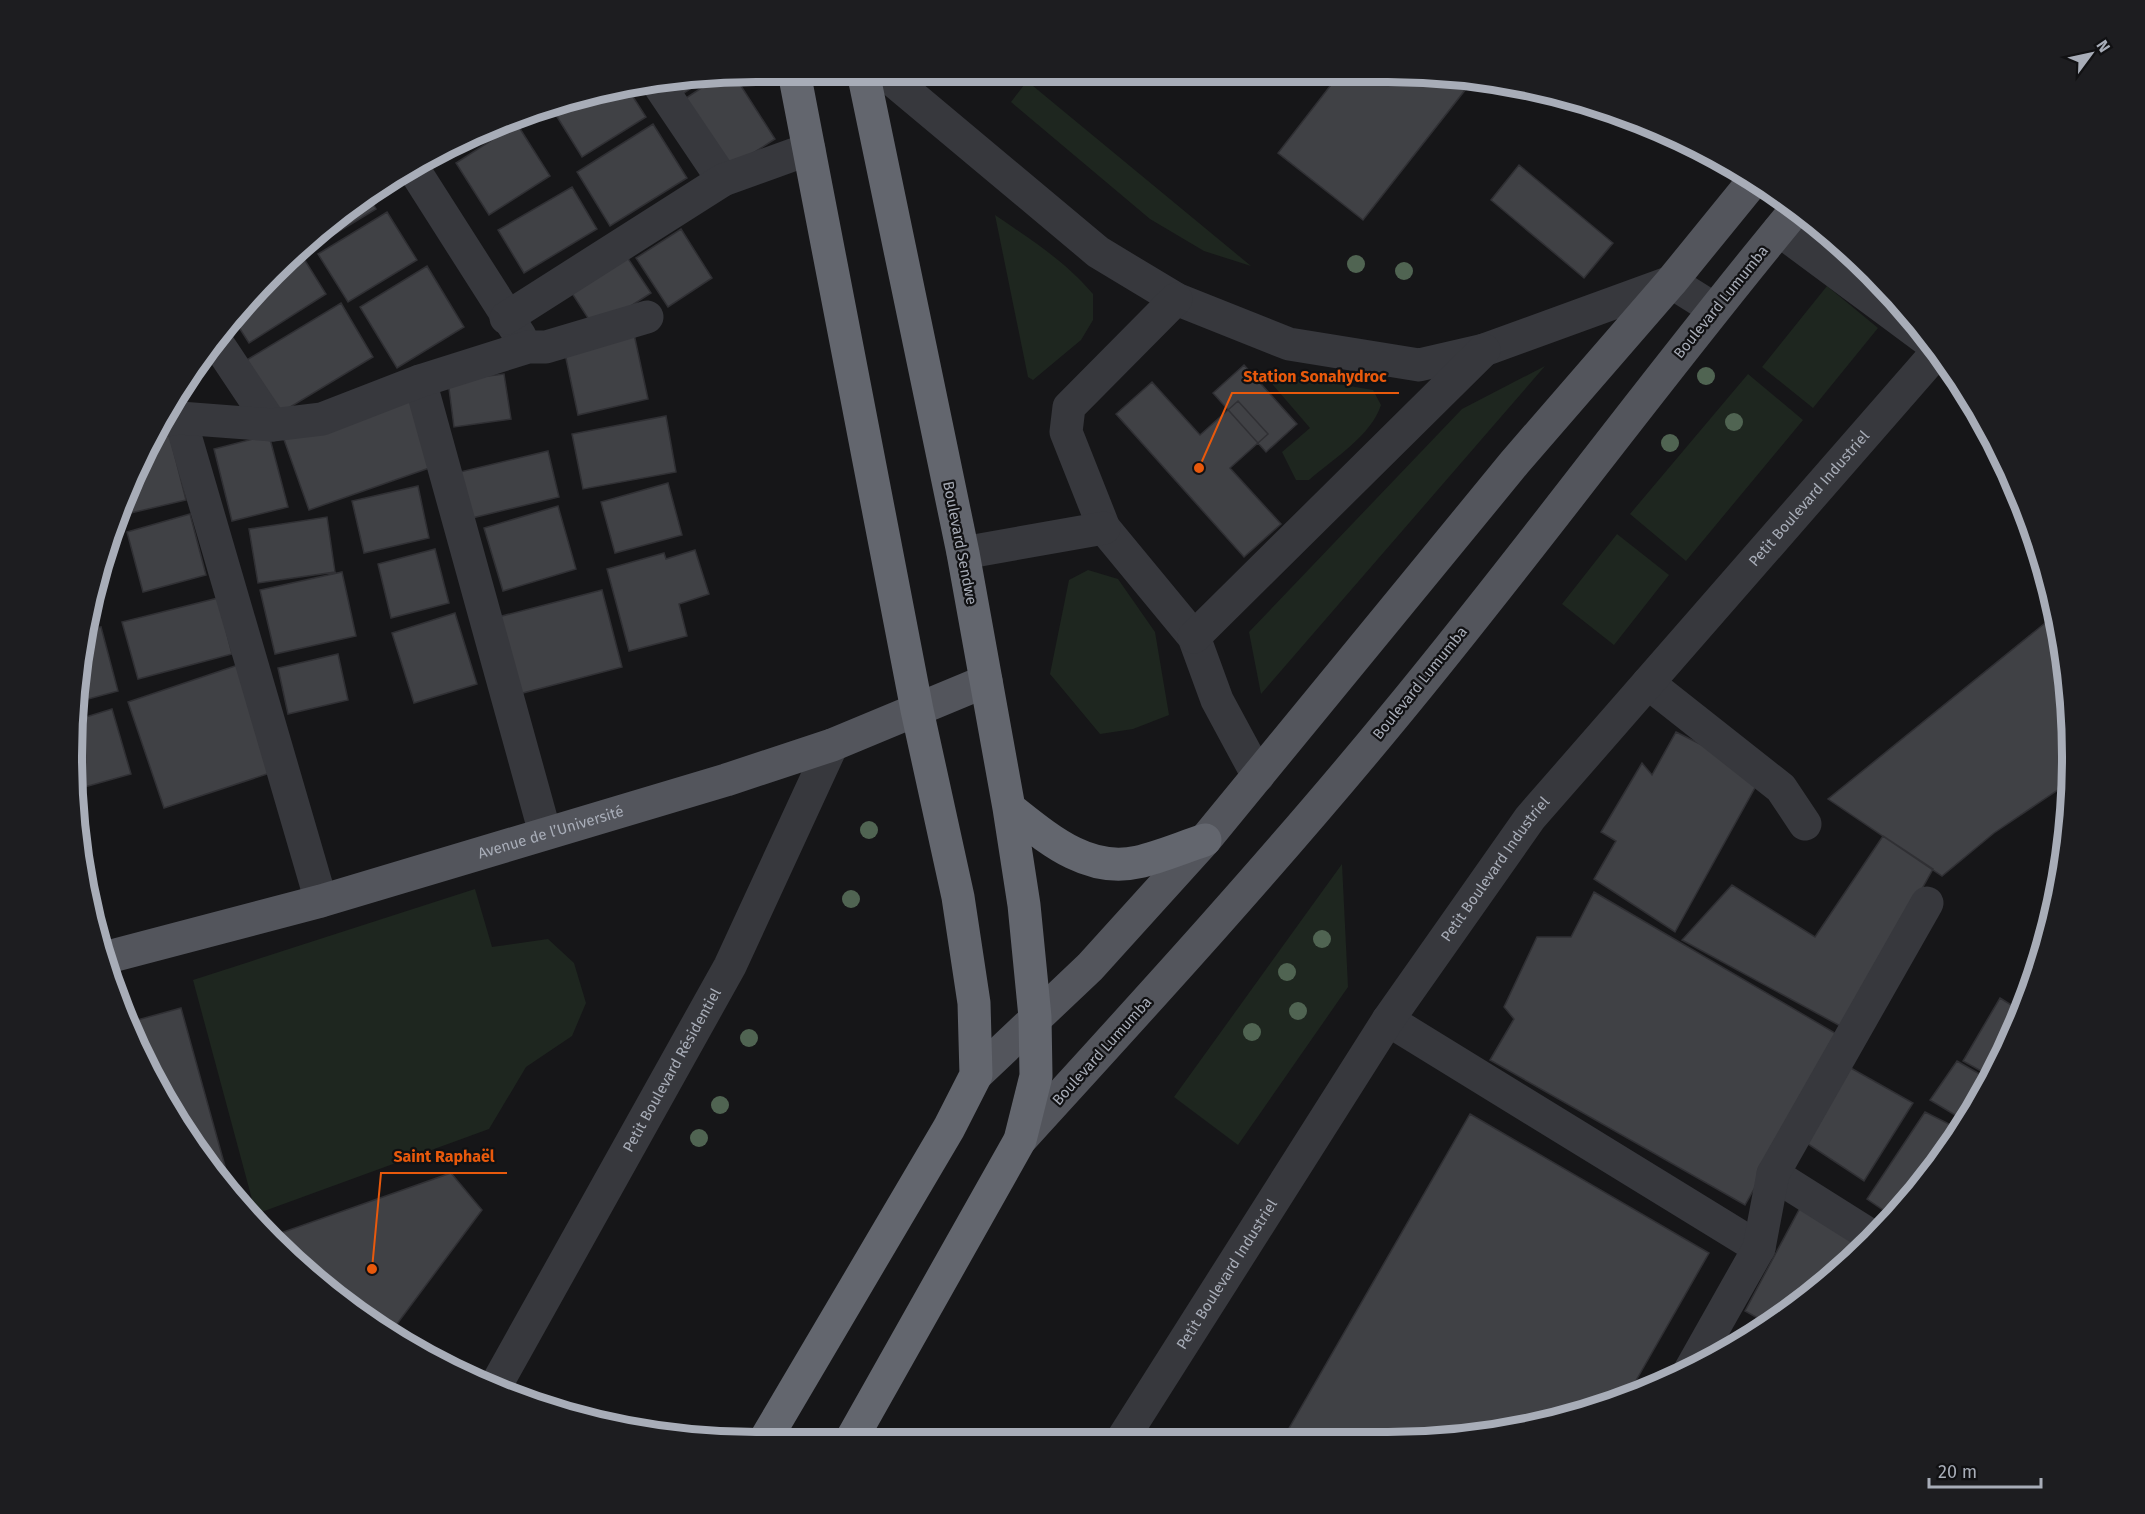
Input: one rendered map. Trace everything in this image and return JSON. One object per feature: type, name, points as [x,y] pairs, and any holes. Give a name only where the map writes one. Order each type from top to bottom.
[{"type":"highway","points":[[770,1432],[949,1128],[976,1076],[974,1003],[958,897],[917,710],[796,82]]},
{"type":"highway","name":"Boulevard Sendwe","points":[[865,82],[963,553],[1009,808],[1024,905],[1035,1017]]},
{"type":"highway","points":[[1009,808],[1055,845],[1098,864],[1136,863],[1205,840]]},
{"type":"highway","name":"Boulevard Lumumba","points":[[856,1432],[1020,1140],[1036,1076],[1035,1017]]},
{"type":"main road","points":[[976,1076],[1035,1017],[1090,967],[1205,840],[1515,462],[1671,282],[1749,187]]},
{"type":"main road","name":"Boulevard Lumumba","points":[[1020,1140],[1229,912],[1397,713],[1714,309],[1788,219]]},
{"type":"main road","name":"Avenue de l’Université","points":[[112,956],[321,901],[832,745],[986,681]]},
{"type":"street","points":[[895,82],[1098,252],[1176,299],[1289,344],[1419,365],[1484,350],[1671,282],[1714,309]]},
{"type":"street","points":[[662,89],[723,180]]},
{"type":"street","points":[[506,318],[723,180],[809,149]]},
{"type":"street","points":[[417,175],[506,318],[528,347]]},
{"type":"street","points":[[1788,219],[1893,310]]},
{"type":"street","points":[[1176,299],[1069,407],[1066,432],[1104,528],[1194,637],[1218,700],[1258,776]]},
{"type":"street","points":[[173,420],[272,425],[322,419],[420,381],[528,347],[546,347],[647,317]]},
{"type":"street","points":[[221,348],[272,425]]},
{"type":"street","points":[[1194,637],[1484,350]]},
{"type":"street","name":"Petit Boulevard Industriel","points":[[1127,1432],[1388,1020],[1530,818],[1932,358]]},
{"type":"street","points":[[420,381],[545,833]]},
{"type":"street","points":[[172,422],[321,901]]},
{"type":"street","points":[[963,553],[1104,528]]},
{"type":"street","points":[[1647,683],[1781,788],[1805,824]]},
{"type":"street","name":"Petit Boulevard Résidentiel","points":[[499,1380],[730,966],[832,745]]},
{"type":"street","points":[[1698,1355],[1758,1248],[1773,1174],[1928,903]]},
{"type":"street","points":[[1388,1020],[1758,1248]]},
{"type":"street","points":[[1773,1174],[1866,1233]]},
{"type":"shaded area","points":[[1028,82],[1251,266],[1204,251],[1150,219],[1011,102]]},
{"type":"shaded area","points":[[995,215],[1059,261],[1093,294],[1093,320],[1081,340],[1033,380],[1028,377]]},
{"type":"shaded area","points":[[1827,286],[1878,328],[1813,408],[1762,367]]},
{"type":"shaded area","points":[[1545,366],[1261,694],[1249,632],[1462,409]]},
{"type":"shaded area","points":[[1261,371],[1373,390],[1381,405],[1369,427],[1350,446],[1309,480],[1296,480],[1282,452],[1310,428]]},
{"type":"shaded area","points":[[1748,374],[1803,420],[1686,561],[1630,514]]},
{"type":"shaded area","points":[[1617,534],[1669,575],[1614,645],[1562,604]]},
{"type":"shaded area","points":[[1088,570],[1118,579],[1155,632],[1169,715],[1133,729],[1100,734],[1050,674],[1069,580]]},
{"type":"shaded area","points":[[1342,864],[1348,987],[1238,1145],[1174,1097]]},
{"type":"shaded area","points":[[475,889],[492,947],[548,939],[574,963],[586,1003],[572,1036],[526,1067],[489,1129],[260,1213],[254,1206],[193,980]]},
{"type":"building","points":[[1333,82],[1388,82],[1467,87],[1363,220],[1278,153]]},
{"type":"building","points":[[739,83],[775,139],[728,169],[683,100],[706,85]]},
{"type":"building","points":[[695,86],[678,97],[672,88]]},
{"type":"building","points":[[631,94],[646,117],[582,157],[555,113]]},
{"type":"building","points":[[653,124],[687,178],[610,226],[577,172]]},
{"type":"building","points":[[519,126],[550,176],[489,215],[456,163],[505,132]]},
{"type":"building","points":[[1519,165],[1613,243],[1584,278],[1491,200]]},
{"type":"building","points":[[572,187],[597,229],[524,273],[498,230]]},
{"type":"building","points":[[372,203],[376,209],[325,240],[346,222]]},
{"type":"building","points":[[387,212],[417,260],[348,302],[318,254]]},
{"type":"building","points":[[681,229],[712,278],[668,307],[636,258]]},
{"type":"building","points":[[623,251],[651,293],[595,329],[568,287]]},
{"type":"building","points":[[303,258],[326,294],[249,343],[238,326]]},
{"type":"building","points":[[427,266],[464,327],[397,368],[360,307]]},
{"type":"building","points":[[341,303],[373,357],[277,415],[245,361]]},
{"type":"building","points":[[634,334],[648,399],[578,415],[564,349]]},
{"type":"building","points":[[1244,365],[1297,424],[1266,452],[1213,393]]},
{"type":"building","points":[[504,374],[511,419],[454,427],[448,381]]},
{"type":"building","points":[[1152,382],[1200,435],[1238,401],[1268,434],[1230,468],[1281,524],[1244,557],[1116,414]]},
{"type":"building","points":[[409,390],[435,466],[309,510],[282,434]]},
{"type":"building","points":[[666,416],[676,472],[583,489],[572,434]]},
{"type":"building","points":[[168,429],[186,500],[128,514],[152,459]]},
{"type":"building","points":[[269,435],[288,507],[232,521],[214,449]]},
{"type":"building","points":[[548,451],[559,497],[472,518],[460,472]]},
{"type":"building","points":[[668,483],[682,535],[615,553],[601,502]]},
{"type":"building","points":[[418,486],[429,538],[364,553],[352,501]]},
{"type":"building","points":[[558,506],[576,569],[503,591],[484,528]]},
{"type":"building","points":[[190,514],[206,575],[143,592],[127,532]]},
{"type":"building","points":[[327,517],[335,572],[258,583],[249,529]]},
{"type":"building","points":[[435,549],[449,603],[391,618],[378,564]]},
{"type":"building","points":[[695,550],[709,594],[679,604],[687,636],[629,651],[607,569],[664,553],[666,559]]},
{"type":"building","points":[[342,572],[356,636],[275,654],[260,590]]},
{"type":"building","points":[[602,590],[622,667],[519,694],[498,617]]},
{"type":"building","points":[[218,598],[232,654],[138,679],[122,622]]},
{"type":"building","points":[[455,613],[477,684],[414,703],[392,633]]},
{"type":"building","points":[[2049,620],[2061,713],[2061,788],[1994,833],[1942,876],[1828,799]]},
{"type":"building","points":[[101,627],[118,691],[85,700],[88,669],[94,629]]},
{"type":"building","points":[[338,654],[348,700],[288,714],[278,668]]},
{"type":"building","points":[[238,665],[273,772],[164,808],[128,702]]},
{"type":"building","points":[[112,709],[131,774],[83,787],[84,718]]},
{"type":"building","points":[[1676,732],[1762,775],[1675,932],[1594,879],[1616,841],[1601,832],[1642,763],[1652,775]]},
{"type":"building","points":[[1883,836],[1933,869],[1844,1028],[1682,940],[1732,885],[1815,937]]},
{"type":"building","points":[[1594,892],[1840,1036],[1745,1205],[1490,1060],[1514,1019],[1504,1007],[1537,937],[1571,937]]},
{"type":"building","points":[[2000,998],[2014,1007],[1984,1072],[1963,1061]]},
{"type":"building","points":[[181,1008],[227,1174],[196,1132],[173,1094],[136,1020]]},
{"type":"building","points":[[1957,1061],[1982,1075],[1958,1117],[1930,1100]]},
{"type":"building","points":[[1849,1067],[1913,1103],[1864,1181],[1805,1142]]},
{"type":"building","points":[[1925,1112],[1953,1126],[1923,1168],[1886,1212],[1867,1199]]},
{"type":"building","points":[[1470,1114],[1709,1253],[1634,1385],[1563,1409],[1476,1426],[1388,1432],[1287,1432]]},
{"type":"building","points":[[451,1173],[482,1210],[395,1326],[346,1292],[279,1233]]},
{"type":"building","points":[[1800,1208],[1859,1239],[1799,1292],[1763,1318],[1760,1320],[1745,1311]]},
{"type":"place","name":"Station Sonahydroc","points":[[1199,468]]},
{"type":"place","name":"Saint Raphaël","points":[[372,1269]]}]
